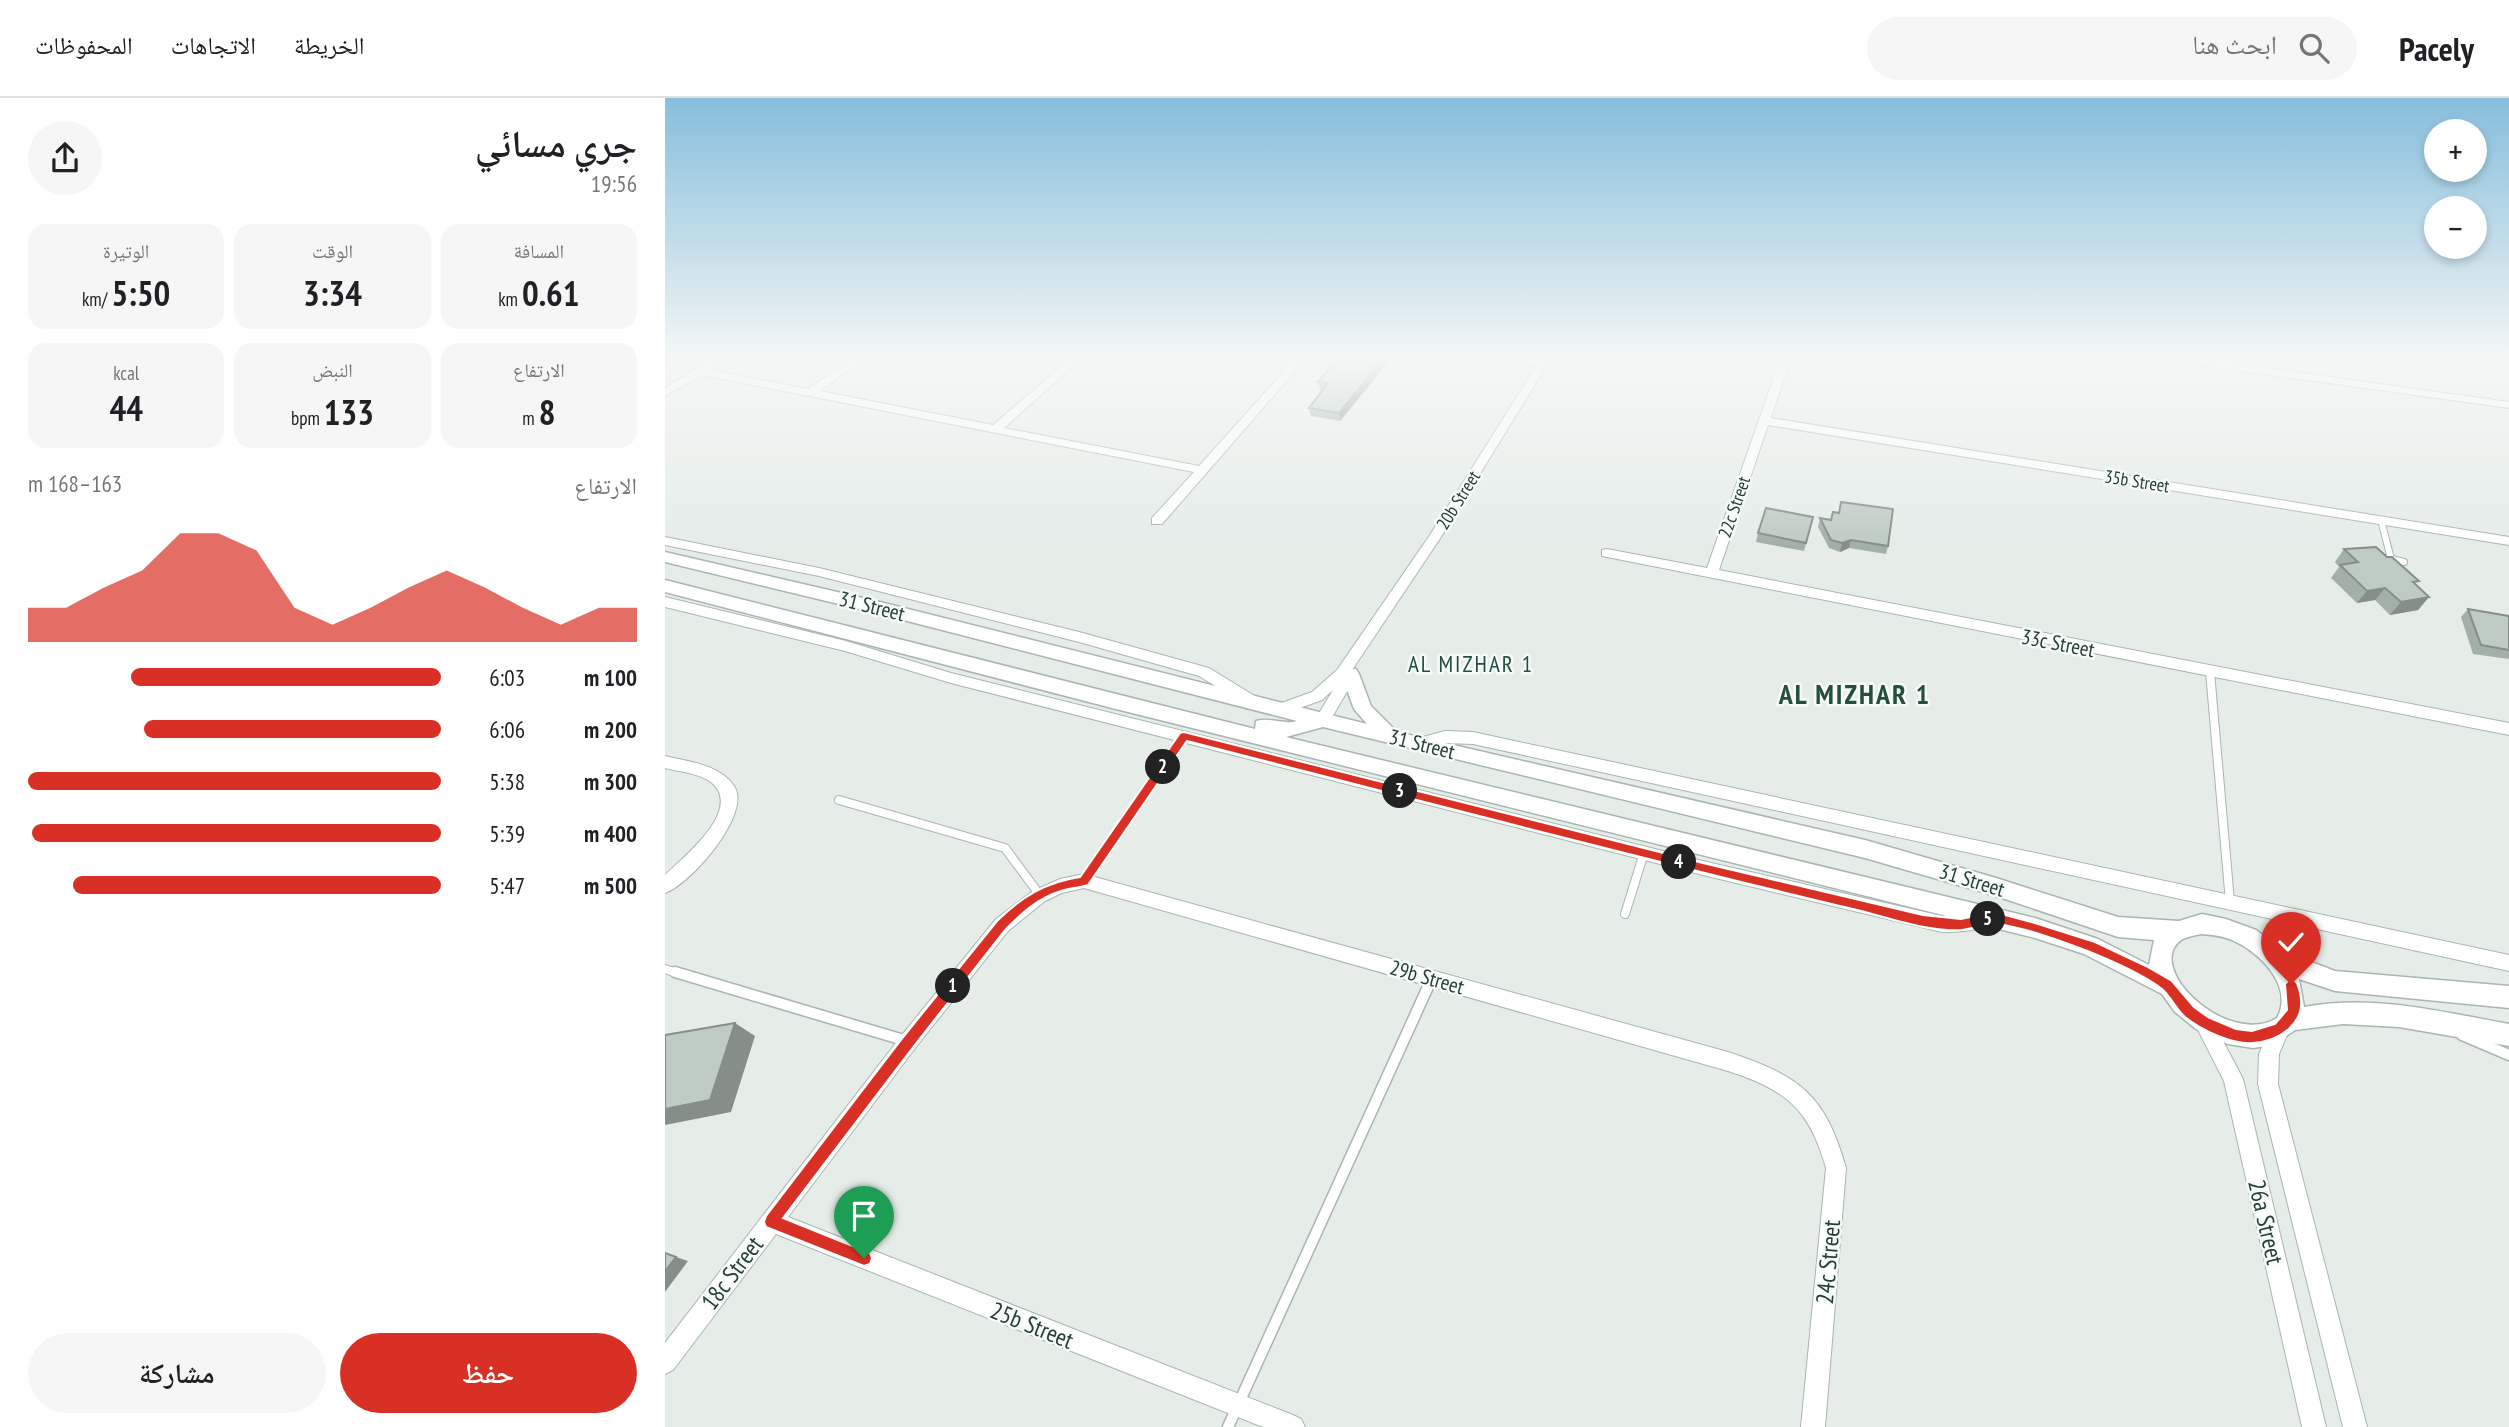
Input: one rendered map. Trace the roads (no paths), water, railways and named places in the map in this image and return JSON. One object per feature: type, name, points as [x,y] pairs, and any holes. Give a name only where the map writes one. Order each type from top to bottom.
[{"type":"street","points":[[961,422],[1201,470]]},
{"type":"street","points":[[996,429],[1004,422]]},
{"type":"street","points":[[1157,521],[1244,422]]},
{"type":"street","name":"20b Street","points":[[1280,709],[1327,689],[1342,674],[1435,537],[1507,422]]},
{"type":"street","name":"22c Street","points":[[1711,575],[1765,422]]},
{"type":"street","name":"35b Street","points":[[1771,422],[2509,541]]},
{"type":"street","points":[[665,541],[819,572],[1091,640],[1215,676],[1253,702]]},
{"type":"street","name":"33c Street","points":[[1607,553],[2509,729]]},
{"type":"street","name":"31 Street","points":[[665,557],[876,607],[1416,744],[1865,849],[1963,876],[2118,927],[2148,931],[2177,930]]},
{"type":"street","name":"31 Street","points":[[665,586],[1112,701],[1994,917],[2090,946],[2168,986]]},
{"type":"street","points":[[665,602],[846,646],[951,678],[1644,853],[1923,920],[1961,924],[1994,917]]},
{"type":"street","name":"20b Street","points":[[1323,720],[1368,638]]},
{"type":"street","points":[[1350,674],[1363,709],[1393,738]]},
{"type":"street","points":[[1112,701],[1152,699],[1283,730],[1305,727],[1323,720]]},
{"type":"street","points":[[1416,744],[1445,737],[1473,738],[2509,963]]},
{"type":"street","points":[[665,762],[720,779],[730,800],[727,818],[714,837],[665,886]]},
{"type":"street","name":"29b Street","points":[[1039,894],[1061,885],[1084,881],[1744,1067],[1789,1087],[1808,1103]]},
{"type":"street","name":"18c Street","points":[[665,1362],[909,1041],[1002,925],[1019,908],[1039,894]]},
{"type":"street","points":[[2509,998],[2335,981],[2295,968],[2275,958],[2249,937],[2225,927],[2203,924],[2177,930],[2168,937],[2160,959],[2168,986],[2189,1012],[2220,1030],[2252,1037],[2284,1026],[2342,1013],[2440,1023],[2509,1035]]},
{"type":"street","points":[[2275,958],[2285,971],[2295,998],[2284,1026]]},
{"type":"street","name":"26a Street","points":[[2203,1022],[2215,1040],[2233,1079],[2314,1427]]},
{"type":"street","name":"26a Street","points":[[2284,1026],[2269,1054],[2268,1084],[2355,1427]]},
{"type":"street","name":"24c Street","points":[[1808,1103],[1827,1133],[1836,1168],[1813,1427]]},
{"type":"street","name":"25b Street","points":[[771,1222],[1232,1417],[1293,1427]]},
{"type":"lane","points":[[2381,520],[2391,559]]},
{"type":"lane","points":[[2380,557],[2404,562]]},
{"type":"lane","points":[[2210,672],[2229,902]]},
{"type":"lane","points":[[1084,881],[1184,736]]},
{"type":"lane","points":[[839,800],[1005,848],[1018,861],[1021,870],[1039,894]]},
{"type":"lane","points":[[1625,914],[1644,853]]},
{"type":"lane","points":[[665,970],[909,1041]]},
{"type":"lane","points":[[1232,1417],[1432,978]]},
{"type":"lane","points":[[2440,1023],[2509,1055]]},
{"type":"district","name":"AL MIZHAR 1","points":[[1471,663]]},
{"type":"district","name":"AL MIZHAR 1","points":[[1855,693]]}]
